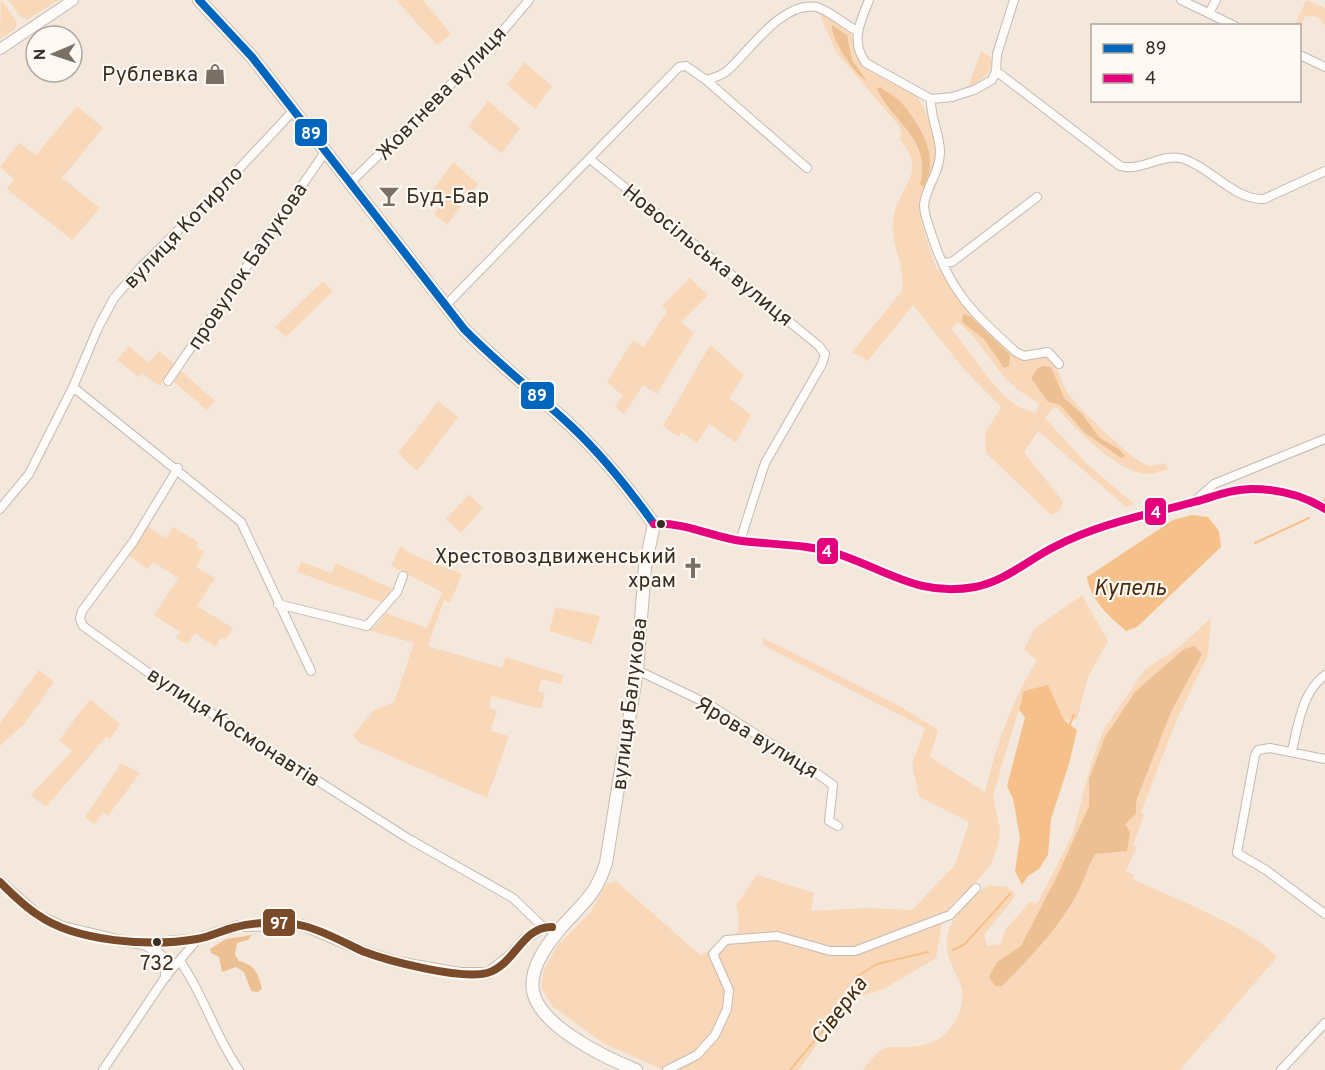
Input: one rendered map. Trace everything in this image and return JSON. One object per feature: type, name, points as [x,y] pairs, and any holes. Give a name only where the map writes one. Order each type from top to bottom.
[{"type":"main road","points":[[199,0],[252,57],[445,306],[489,355],[572,427],[635,498],[654,524]]},
{"type":"main road","name":"вулиця Балукова","points":[[636,1070],[582,1042],[558,1026],[543,1012],[533,993],[533,976],[539,960],[559,930],[588,902],[600,882],[606,863],[637,670],[645,567],[654,524]]},
{"type":"street","points":[[0,49],[73,0]]},
{"type":"street","name":"Жовтнева вулиця","points":[[350,183],[490,46],[529,0]]},
{"type":"street","points":[[869,0],[857,31],[856,44],[866,63],[931,99],[952,97],[974,90],[992,80],[996,71],[997,54],[1014,0]]},
{"type":"street","points":[[1181,0],[1231,24]]},
{"type":"street","points":[[1209,13],[1216,0]]},
{"type":"street","points":[[706,80],[726,73],[763,31],[798,8],[817,7],[857,31]]},
{"type":"street","points":[[1301,56],[1325,67]]},
{"type":"street","points":[[445,306],[679,67],[686,66],[706,80],[807,168]]},
{"type":"street","points":[[996,71],[1120,166],[1138,168],[1156,160],[1176,157],[1188,160],[1226,185],[1257,199],[1264,199],[1325,171]]},
{"type":"street","points":[[931,99],[930,114],[940,151],[938,169],[924,205],[943,263],[969,309],[1016,352],[1024,356],[1048,352],[1059,364]]},
{"type":"street","name":"вулиця Котирло","points":[[0,509],[29,474],[74,387],[98,328],[114,298],[141,267],[224,186],[293,111]]},
{"type":"street","name":"провулок Балукова","points":[[168,381],[325,152]]},
{"type":"street","name":"Новосільська вулиця","points":[[590,159],[819,345],[825,354],[822,364],[765,463],[740,541]]},
{"type":"street","points":[[943,263],[952,262],[1037,198]]},
{"type":"street","points":[[74,387],[178,468],[241,522],[311,671]]},
{"type":"street","points":[[1193,502],[1214,484],[1325,439]]},
{"type":"street","name":"вулиця Космонавтів","points":[[178,468],[133,542],[82,612],[80,619],[83,626],[153,676],[350,802],[409,839],[513,898],[543,927]]},
{"type":"street","points":[[654,524],[674,524],[740,541],[817,548],[842,555],[909,585],[929,589],[955,590],[998,580],[1053,547],[1095,527],[1230,492],[1264,490],[1293,494],[1325,509]]},
{"type":"street","points":[[278,604],[367,626],[397,592],[403,576]]},
{"type":"street","name":"Ярова вулиця","points":[[637,670],[708,704],[826,780],[834,789],[829,821],[838,826]]},
{"type":"street","points":[[1292,751],[1306,699],[1316,681],[1325,675]]},
{"type":"street","points":[[1325,759],[1270,748],[1258,750],[1255,755],[1237,853],[1266,870],[1325,914]]},
{"type":"street","points":[[0,882],[39,916],[63,927],[118,940],[144,944],[198,939],[238,926],[302,925],[365,952],[397,962],[460,973],[488,973],[511,955],[525,939],[543,927],[559,930]]},
{"type":"street","points":[[667,1070],[697,1055],[715,1035],[727,1009],[729,990],[713,954],[726,940],[777,936],[830,951],[855,951],[950,915],[976,888]]},
{"type":"street","points":[[104,1070],[166,976],[198,939]]},
{"type":"street","points":[[144,944],[162,956],[166,976]]},
{"type":"street","points":[[180,961],[198,987],[230,1058],[239,1070]]},
{"type":"street","points":[[1281,1070],[1325,1023]]},
{"type":"shaded area","points":[[1,0],[17,22],[15,29],[0,39]]},
{"type":"shaded area","points":[[8,0],[59,0],[28,19],[22,18]]},
{"type":"shaded area","points":[[396,0],[423,0],[451,34],[437,45]]},
{"type":"shaded area","points":[[1306,0],[1325,8],[1325,25],[1318,17],[1305,16],[1301,26],[1295,24]]},
{"type":"shaded area","points":[[821,13],[851,31],[857,56],[867,70],[916,96],[926,112],[934,143],[935,162],[920,203],[920,213],[937,269],[942,270],[967,310],[1015,354],[1047,355],[1072,399],[1130,454],[1149,466],[1165,463],[1168,469],[1150,474],[1138,473],[1098,449],[1055,406],[1045,418],[1086,463],[1134,504],[1126,507],[1038,431],[1024,452],[1063,502],[1060,511],[1051,515],[986,453],[985,433],[1001,407],[962,367],[913,305],[868,361],[852,352],[902,291],[902,274],[894,240],[893,223],[899,200],[909,181],[912,162],[908,151],[899,139],[902,134],[899,126],[836,52]],"holes":[[[958,322],[1008,381],[1039,403],[1036,413],[1016,405],[1005,396],[951,329]]]},
{"type":"shaded area","points":[[832,25],[847,35],[852,60],[867,81],[856,72],[844,56],[832,31]]},
{"type":"shaded area","points":[[981,51],[991,57],[990,67],[981,79],[968,87]]},
{"type":"shaded area","points":[[524,62],[552,86],[535,109],[507,85]]},
{"type":"shaded area","points":[[880,87],[900,101],[921,130],[926,141],[930,164],[923,187],[920,184],[922,168],[916,143],[884,101],[877,89]]},
{"type":"shaded area","points":[[488,101],[520,128],[502,153],[468,127]]},
{"type":"shaded area","points":[[77,106],[103,128],[62,178],[100,208],[72,240],[7,189],[14,179],[0,167],[19,143],[36,155]]},
{"type":"shaded area","points":[[453,162],[478,184],[447,225],[434,214],[441,203],[430,194]]},
{"type":"shaded area","points":[[690,278],[708,295],[681,322],[694,333],[657,394],[643,385],[624,414],[615,407],[623,396],[607,382],[633,340],[644,347],[667,311],[662,306]]},
{"type":"shaded area","points":[[323,281],[333,291],[286,337],[275,327]]},
{"type":"shaded area","points":[[963,314],[970,316],[1010,355],[1009,366],[1004,368],[984,339],[962,322]]},
{"type":"shaded area","points":[[710,345],[744,375],[729,398],[751,415],[736,443],[709,424],[697,443],[681,432],[679,437],[663,426]]},
{"type":"shaded area","points":[[129,346],[149,363],[159,351],[175,364],[160,386],[142,373],[139,377],[117,360]]},
{"type":"shaded area","points":[[1051,367],[1064,398],[1082,414],[1100,438],[1119,449],[1125,456],[1121,458],[1085,433],[1060,405],[1048,402],[1031,378],[1038,368]]},
{"type":"shaded area","points":[[181,371],[215,401],[207,410],[174,382]]},
{"type":"shaded area","points":[[438,401],[458,417],[417,471],[398,453]]},
{"type":"shaded area","points":[[469,494],[483,508],[461,533],[446,519]]},
{"type":"shaded area","points":[[146,525],[166,538],[173,527],[198,542],[196,547],[204,552],[196,567],[215,578],[197,606],[233,628],[225,640],[221,638],[215,647],[195,633],[187,644],[176,638],[180,632],[154,615],[178,578],[153,562],[148,569],[128,555]]},
{"type":"shaded area","points":[[400,546],[413,555],[462,574],[450,603],[444,600],[428,646],[502,668],[506,657],[563,675],[561,684],[542,679],[538,691],[545,693],[541,709],[492,696],[489,708],[497,710],[491,731],[509,736],[487,798],[358,742],[353,735],[374,710],[394,702],[414,643],[368,630],[375,627],[386,613],[427,628],[442,592],[391,566]]},
{"type":"shaded area","points":[[301,562],[332,573],[336,563],[393,589],[381,602],[297,572]]},
{"type":"shaded area","points":[[1082,595],[1108,641],[1088,677],[1077,719],[1064,720],[1048,686],[1024,692],[993,795],[1000,829],[998,844],[991,864],[979,879],[952,904],[943,917],[936,958],[882,990],[853,998],[845,1004],[799,1070],[664,1070],[603,1043],[552,1006],[541,987],[544,969],[558,945],[590,913],[606,884],[616,881],[700,955],[732,939],[739,926],[736,905],[757,875],[814,893],[811,911],[867,908],[912,910],[955,865],[969,822],[919,797],[912,764],[925,728],[763,645],[763,638],[903,708],[938,730],[930,757],[985,792],[1006,724],[1037,660],[1024,650],[1034,629]]},
{"type":"shaded area","points":[[556,607],[600,616],[592,644],[549,631]]},
{"type":"shaded area","points":[[1211,618],[1208,655],[1177,719],[1141,812],[1144,815],[1133,845],[1137,846],[1126,871],[1134,875],[1132,879],[1230,924],[1265,946],[1277,957],[1180,1070],[863,1070],[882,1049],[914,1047],[930,1043],[950,1029],[959,1013],[963,998],[961,986],[947,949],[947,937],[955,917],[970,899],[989,885],[1007,887],[1015,893],[1014,898],[984,935],[987,946],[1001,944],[1005,930],[1030,902],[1037,904],[1072,836],[1093,757],[1104,729],[1145,669],[1178,648]]},
{"type":"shaded area","points":[[1194,646],[1202,654],[1171,712],[1136,801],[1136,814],[1125,824],[1130,832],[1127,851],[1095,854],[1076,896],[1051,932],[1002,986],[995,986],[989,977],[997,962],[1021,946],[1058,874],[1089,806],[1089,779],[1105,737],[1135,692],[1184,649]]},
{"type":"shaded area","points":[[39,670],[54,682],[25,723],[0,746],[0,723]]},
{"type":"shaded area","points":[[90,699],[120,724],[110,739],[106,737],[46,807],[31,795],[72,751],[59,740]]},
{"type":"shaded area","points":[[121,763],[140,773],[108,816],[103,812],[94,824],[85,817]]},
{"type":"shaded area","points":[[252,935],[248,940],[237,943],[235,955],[239,961],[255,970],[262,989],[258,992],[251,991],[244,972],[236,967],[222,972],[219,957],[211,953],[210,949],[226,939]]},
{"type":"water","name":"Купель","points":[[1192,515],[1208,517],[1219,531],[1221,547],[1137,627],[1126,631],[1096,601],[1087,577],[1173,520]]},
{"type":"water","points":[[1048,685],[1064,720],[1077,730],[1069,764],[1051,819],[1048,855],[1039,869],[1028,876],[1022,885],[1015,871],[1020,837],[1013,799],[1007,786],[1025,717],[1019,710],[1024,691]]},
{"type":"waterway","name":"Сіверка","points":[[1255,543],[1309,518]]},
{"type":"waterway","name":"Сіверка","points":[[1069,726],[1074,715]]},
{"type":"waterway","name":"Сіверка","points":[[953,950],[965,944],[1010,894]]},
{"type":"waterway","name":"Сіверка","points":[[790,1070],[826,1027],[858,976],[877,964],[928,952]]},
{"type":"transit line","name":"89","points":[[199,0],[252,57],[464,329],[593,448],[654,524]]},
{"type":"transit line","name":"4","points":[[654,524],[688,527],[742,541],[829,551],[922,586],[956,589],[975,587],[997,580],[1046,551],[1090,531],[1230,492],[1245,489],[1271,490],[1308,500],[1325,509]]},
{"type":"transit line","name":"97","points":[[0,882],[38,915],[54,924],[93,937],[136,942],[179,941],[202,938],[244,925],[288,923],[319,931],[362,951],[389,960],[460,974],[487,973],[496,969],[525,939],[542,928],[552,927]]},
{"type":"place","name":"Рублевка","points":[[215,74]]},
{"type":"place","name":"Буд-Бар","points":[[389,196]]},
{"type":"place","name":"Хрестовоздвиженський храм","points":[[693,568]]},
{"type":"place","name":"732","points":[[157,942]]}]
